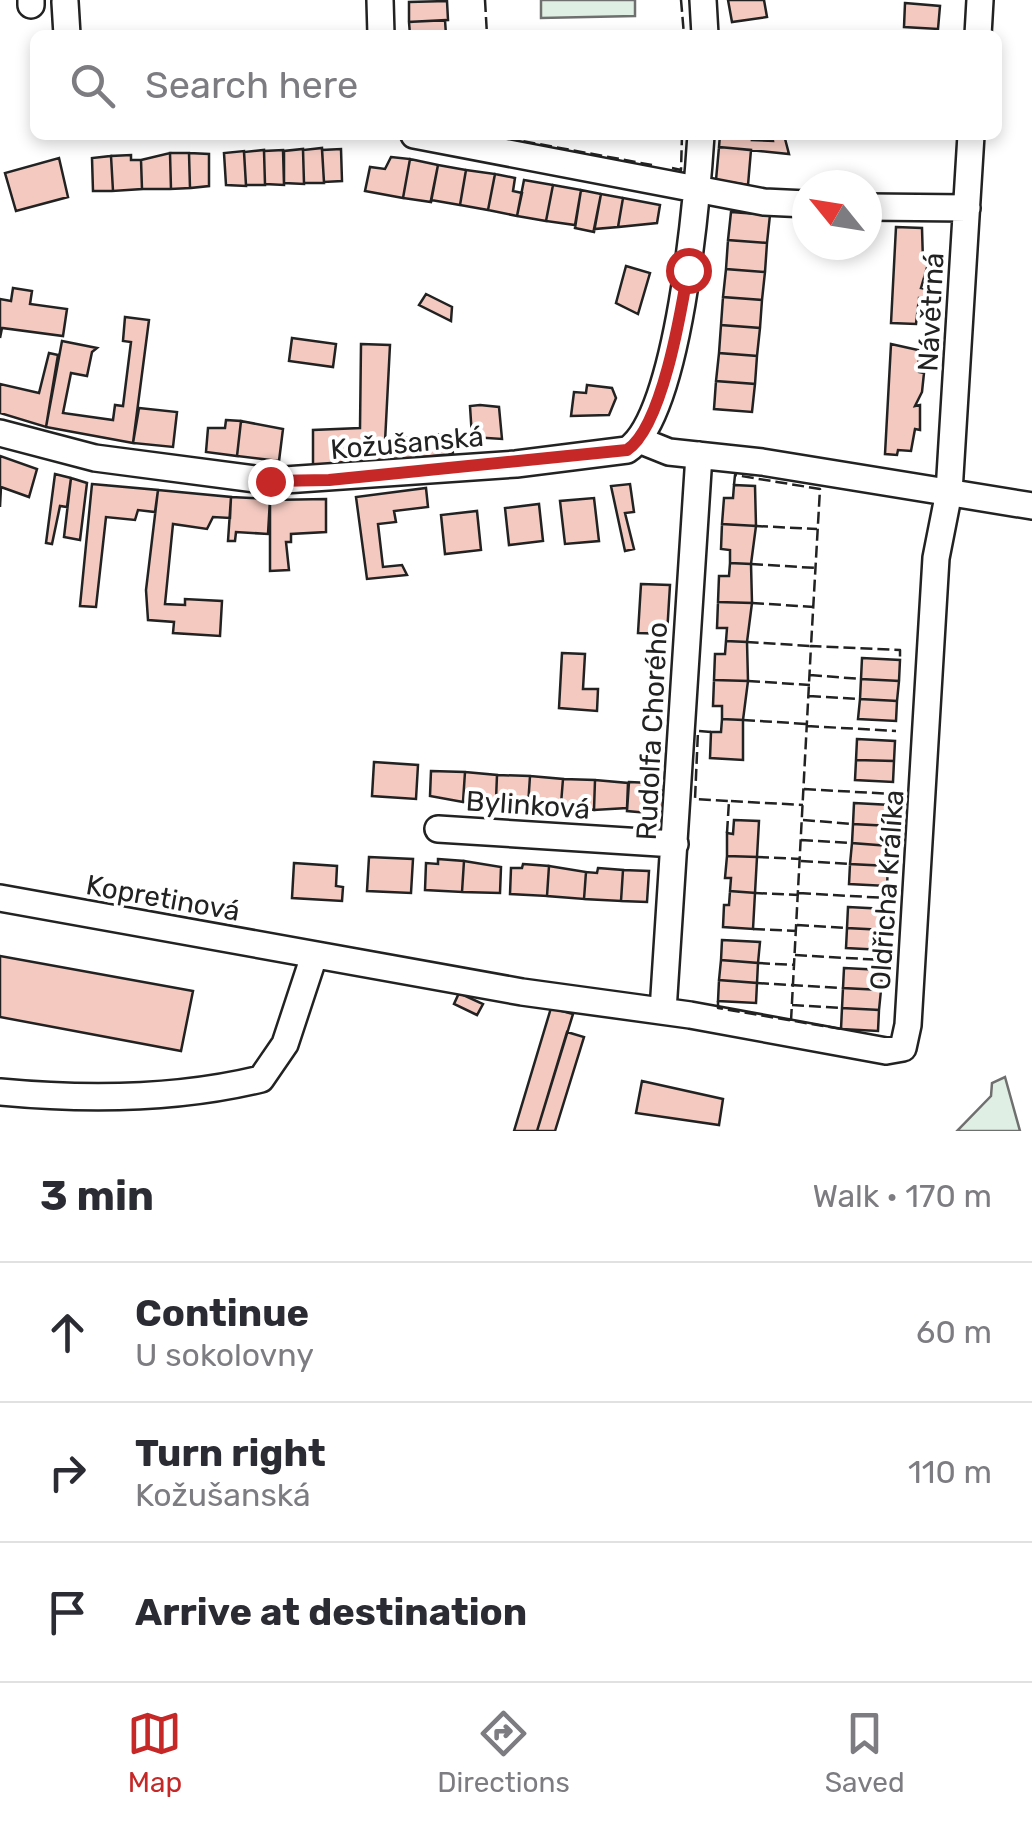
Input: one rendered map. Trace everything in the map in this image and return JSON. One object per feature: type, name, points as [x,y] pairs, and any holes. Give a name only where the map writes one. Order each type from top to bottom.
[{"type":"street","points":[[380,0],[381,30]]},
{"type":"street","points":[[702,0],[705,30]]},
{"type":"street","points":[[978,30],[980,0]]},
{"type":"street","points":[[65,2],[67,30]]},
{"type":"street","points":[[442,140],[697,186],[764,202],[792,203]]},
{"type":"street","points":[[701,140],[683,300],[654,407],[639,440],[669,452],[1032,506]]},
{"type":"street","name":"Návětrná","points":[[962,494],[971,140]]},
{"type":"street","points":[[882,207],[967,208]]},
{"type":"street","name":"Kožušanská","points":[[0,433],[66,452],[150,468],[290,482],[618,453],[639,440]]},
{"type":"street","name":"Rudolfa Chorého","points":[[663,1011],[699,455]]},
{"type":"street","name":"Oldřicha Králíka","points":[[663,1011],[886,1051],[899,1051],[905,1044],[936,558],[962,494]]},
{"type":"street","name":"Bylinková","points":[[438,830],[675,844]]},
{"type":"street","name":"Kopretinová","points":[[0,898],[522,992],[663,1011]]},
{"type":"street","points":[[0,1092],[53,1097],[201,1090],[261,1078],[284,1044],[314,956]]},
{"type":"green space","points":[[541,0],[635,0],[635,16],[541,18]]},
{"type":"green space","points":[[1005,1077],[1020,1131],[957,1131],[991,1096],[992,1083]]},
{"type":"building","points":[[728,0],[764,0],[767,17],[732,22]]},
{"type":"building","points":[[447,1],[448,20],[409,22],[409,2]]},
{"type":"building","points":[[905,3],[940,6],[938,29],[904,27]]},
{"type":"building","points":[[445,20],[446,30],[410,30],[409,22]]},
{"type":"building","points":[[720,140],[785,140],[789,154],[719,147]]},
{"type":"building","points":[[719,147],[751,150],[748,185],[716,180]]},
{"type":"building","points":[[322,148],[324,183],[304,183],[303,150]]},
{"type":"building","points":[[303,149],[304,184],[284,183],[284,151]]},
{"type":"building","points":[[341,149],[342,181],[324,182],[322,150]]},
{"type":"building","points":[[264,150],[265,185],[246,185],[244,152]]},
{"type":"building","points":[[283,150],[284,185],[265,184],[264,151]]},
{"type":"building","points":[[244,151],[246,186],[226,185],[224,153]]},
{"type":"building","points":[[170,153],[189,153],[190,188],[171,189]]},
{"type":"building","points":[[170,153],[171,189],[142,189],[141,160]]},
{"type":"building","points":[[189,153],[209,154],[209,186],[190,188]]},
{"type":"building","points":[[131,155],[131,160],[141,160],[142,189],[113,191],[111,156]]},
{"type":"building","points":[[111,156],[113,191],[93,191],[92,158]]},
{"type":"building","points":[[391,157],[410,159],[403,198],[365,191],[370,167],[385,169]]},
{"type":"building","points":[[59,158],[68,197],[16,211],[5,173]]},
{"type":"building","points":[[410,159],[438,165],[431,202],[403,198]]},
{"type":"building","points":[[438,165],[466,170],[460,205],[431,200]]},
{"type":"building","points":[[466,170],[495,174],[488,210],[460,205]]},
{"type":"building","points":[[495,174],[515,178],[513,191],[522,193],[517,216],[488,210]]},
{"type":"building","points":[[524,180],[553,185],[546,221],[517,216]]},
{"type":"building","points":[[553,185],[581,190],[575,225],[546,221]]},
{"type":"building","points":[[581,190],[601,194],[594,232],[575,228]]},
{"type":"building","points":[[601,194],[623,198],[618,227],[594,229]]},
{"type":"building","points":[[623,198],[660,205],[657,223],[618,227]]},
{"type":"building","points":[[731,212],[770,215],[767,243],[728,240]]},
{"type":"building","points":[[896,227],[922,228],[923,262],[928,264],[921,288],[926,289],[925,298],[919,298],[916,324],[891,323]]},
{"type":"building","points":[[728,240],[767,243],[765,272],[726,269]]},
{"type":"building","points":[[626,266],[650,273],[638,314],[616,303]]},
{"type":"building","points":[[726,269],[765,272],[762,300],[723,297]]},
{"type":"building","points":[[13,288],[32,291],[30,304],[67,309],[63,336],[2,328],[0,338],[0,299],[11,301]]},
{"type":"building","points":[[426,294],[452,307],[451,321],[419,305]]},
{"type":"building","points":[[723,297],[762,300],[760,328],[721,325]]},
{"type":"building","points":[[125,317],[149,320],[133,443],[46,427],[62,341],[97,348],[92,352],[87,376],[71,373],[63,413],[113,420],[115,405],[123,406],[131,342],[123,341]]},
{"type":"building","points":[[721,325],[760,328],[757,356],[719,353]]},
{"type":"building","points":[[292,338],[336,344],[333,367],[289,361]]},
{"type":"building","points":[[361,344],[390,345],[384,461],[313,467],[313,430],[360,428]]},
{"type":"building","points":[[891,344],[918,350],[919,372],[924,373],[922,392],[915,406],[920,405],[920,430],[915,429],[911,451],[898,450],[897,455],[885,454]]},
{"type":"building","points":[[49,353],[58,355],[46,427],[0,413],[0,384],[39,393]]},
{"type":"building","points":[[719,353],[757,356],[755,384],[716,381]]},
{"type":"building","points":[[716,381],[755,384],[752,412],[714,409]]},
{"type":"building","points":[[587,385],[612,388],[616,398],[609,415],[571,416],[574,392],[586,393]]},
{"type":"building","points":[[470,406],[499,407],[502,439],[472,437]]},
{"type":"building","points":[[139,408],[177,412],[173,447],[133,443]]},
{"type":"building","points":[[226,420],[241,421],[237,456],[206,452],[208,428],[225,428]]},
{"type":"building","points":[[241,421],[283,429],[279,461],[237,456]]},
{"type":"building","points":[[451,433],[453,454],[384,461],[383,440]]},
{"type":"building","points":[[0,456],[37,469],[29,497],[1,487],[0,507]]},
{"type":"building","points":[[55,474],[71,478],[67,507],[60,506],[52,544],[46,543]]},
{"type":"building","points":[[71,478],[87,483],[80,540],[64,537]]},
{"type":"building","points":[[92,484],[158,490],[155,512],[138,510],[135,520],[106,517],[96,607],[80,606]]},
{"type":"building","points":[[630,484],[634,512],[625,513],[634,549],[625,551],[611,486]]},
{"type":"building","points":[[734,485],[755,486],[756,526],[722,524],[724,498],[733,498]]},
{"type":"building","points":[[426,488],[428,507],[394,511],[396,522],[378,524],[383,567],[402,565],[407,575],[367,579],[356,497]]},
{"type":"building","points":[[158,490],[231,497],[230,518],[213,517],[207,529],[173,524],[165,604],[185,605],[185,599],[222,601],[220,636],[173,633],[174,622],[148,620],[146,590]]},
{"type":"building","points":[[231,497],[270,499],[268,534],[236,532],[235,541],[228,541]]},
{"type":"building","points":[[594,498],[599,541],[565,544],[560,501]]},
{"type":"building","points":[[326,499],[326,532],[291,534],[291,542],[286,542],[289,570],[270,571],[270,500]]},
{"type":"building","points":[[539,504],[543,541],[509,545],[505,508]]},
{"type":"building","points":[[477,511],[481,550],[445,554],[441,515]]},
{"type":"building","points":[[722,524],[756,526],[751,564],[730,563],[730,550],[721,549]]},
{"type":"building","points":[[730,563],[751,564],[752,603],[718,602],[719,576],[729,576]]},
{"type":"building","points":[[641,584],[670,585],[667,634],[638,633]]},
{"type":"building","points":[[718,602],[752,603],[747,642],[726,641],[727,628],[717,628]]},
{"type":"building","points":[[726,641],[747,642],[748,681],[714,680],[715,654],[725,654]]},
{"type":"building","points":[[562,653],[585,654],[583,689],[598,689],[597,711],[559,708]]},
{"type":"building","points":[[862,658],[900,660],[899,681],[861,679]]},
{"type":"building","points":[[861,679],[899,681],[897,701],[860,699]]},
{"type":"building","points":[[714,680],[748,681],[743,720],[722,719],[722,706],[713,706]]},
{"type":"building","points":[[860,699],[897,701],[896,721],[858,719]]},
{"type":"building","points":[[722,719],[743,720],[743,760],[710,758],[711,732],[721,732]]},
{"type":"building","points":[[857,739],[895,741],[894,761],[856,760]]},
{"type":"building","points":[[856,760],[894,761],[893,782],[855,780]]},
{"type":"building","points":[[374,762],[418,765],[416,799],[372,796]]},
{"type":"building","points":[[431,771],[465,772],[463,802],[430,796]]},
{"type":"building","points":[[465,772],[497,775],[496,800],[463,802]]},
{"type":"building","points":[[497,775],[530,776],[528,806],[496,800]]},
{"type":"building","points":[[530,776],[563,779],[561,804],[528,806]]},
{"type":"building","points":[[563,779],[595,780],[594,810],[561,804]]},
{"type":"building","points":[[595,780],[628,783],[627,808],[594,810]]},
{"type":"building","points":[[629,782],[650,783],[648,813],[627,811]]},
{"type":"building","points":[[650,790],[664,791],[663,810],[649,809]]},
{"type":"building","points":[[854,803],[891,805],[890,826],[853,824]]},
{"type":"building","points":[[734,820],[759,821],[757,857],[727,856],[727,833],[733,834]]},
{"type":"building","points":[[853,824],[890,826],[889,846],[852,843]]},
{"type":"building","points":[[852,843],[889,846],[888,866],[850,864]]},
{"type":"building","points":[[727,856],[757,857],[755,893],[730,891],[731,878],[725,878]]},
{"type":"building","points":[[369,857],[413,859],[411,893],[367,891]]},
{"type":"building","points":[[438,859],[464,861],[462,892],[425,890],[426,863],[438,864]]},
{"type":"building","points":[[464,861],[501,867],[500,893],[462,892]]},
{"type":"building","points":[[294,863],[337,866],[336,886],[343,887],[342,901],[292,898]]},
{"type":"building","points":[[523,864],[549,866],[547,896],[510,894],[511,868],[522,868]]},
{"type":"building","points":[[850,864],[888,866],[887,886],[849,884]]},
{"type":"building","points":[[549,866],[586,872],[584,899],[547,896]]},
{"type":"building","points":[[598,868],[623,870],[621,901],[584,899],[586,872],[597,873]]},
{"type":"building","points":[[623,870],[649,871],[647,902],[621,901]]},
{"type":"building","points":[[730,891],[755,893],[753,929],[723,927],[724,905],[729,905]]},
{"type":"building","points":[[848,907],[886,909],[884,930],[847,928]]},
{"type":"building","points":[[847,928],[884,930],[883,950],[846,948]]},
{"type":"building","points":[[722,940],[760,942],[758,963],[721,960]]},
{"type":"building","points":[[0,956],[193,991],[181,1051],[0,1017]]},
{"type":"building","points":[[721,960],[758,963],[757,983],[719,980]]},
{"type":"building","points":[[844,968],[882,970],[881,990],[843,988]]},
{"type":"building","points":[[719,980],[757,983],[756,1003],[718,1001]]},
{"type":"building","points":[[843,988],[881,990],[879,1010],[842,1008]]},
{"type":"building","points":[[459,993],[483,1004],[477,1015],[454,1004]]},
{"type":"building","points":[[551,1008],[573,1014],[537,1131],[514,1131]]},
{"type":"building","points":[[842,1008],[879,1010],[878,1031],[841,1029]]},
{"type":"building","points":[[567,1032],[584,1037],[555,1131],[537,1131]]},
{"type":"building","points":[[642,1081],[723,1099],[719,1125],[636,1113]]},
{"type":"fence","points":[[485,0],[487,30]]},
{"type":"fence","points":[[681,0],[684,30]]},
{"type":"fence","points":[[517,140],[652,165]]},
{"type":"fence","points":[[672,168],[681,170],[682,140]]},
{"type":"fence","points":[[734,485],[735,475],[820,489],[811,646],[747,642]]},
{"type":"fence","points":[[756,526],[817,529]]},
{"type":"fence","points":[[751,564],[816,568]]},
{"type":"fence","points":[[752,603],[814,607]]},
{"type":"fence","points":[[791,1021],[811,646],[900,650],[900,660]]},
{"type":"fence","points":[[810,675],[861,679]]},
{"type":"fence","points":[[748,681],[810,685]]},
{"type":"fence","points":[[809,696],[860,699]]},
{"type":"fence","points":[[743,720],[807,724]]},
{"type":"fence","points":[[807,726],[896,731]]},
{"type":"fence","points":[[711,732],[698,731],[695,799],[729,801]]},
{"type":"fence","points":[[804,789],[892,794]]},
{"type":"fence","points":[[727,833],[729,801],[803,805]]},
{"type":"fence","points":[[803,820],[853,824]]},
{"type":"fence","points":[[801,840],[852,843]]},
{"type":"fence","points":[[757,857],[800,859]]},
{"type":"fence","points":[[801,861],[850,864]]},
{"type":"fence","points":[[755,893],[799,895]]},
{"type":"fence","points":[[799,893],[886,898]]},
{"type":"fence","points":[[797,925],[847,928]]},
{"type":"fence","points":[[753,929],[797,931]]},
{"type":"fence","points":[[795,955],[882,960]]},
{"type":"fence","points":[[758,963],[795,965]]},
{"type":"fence","points":[[757,983],[843,988]]},
{"type":"fence","points":[[718,1001],[718,1008],[841,1029]]},
{"type":"fence","points":[[792,1005],[842,1008]]},
{"type":"route","points":[[270,481],[329,480],[564,460],[632,448],[654,407],[688,270]]}]
